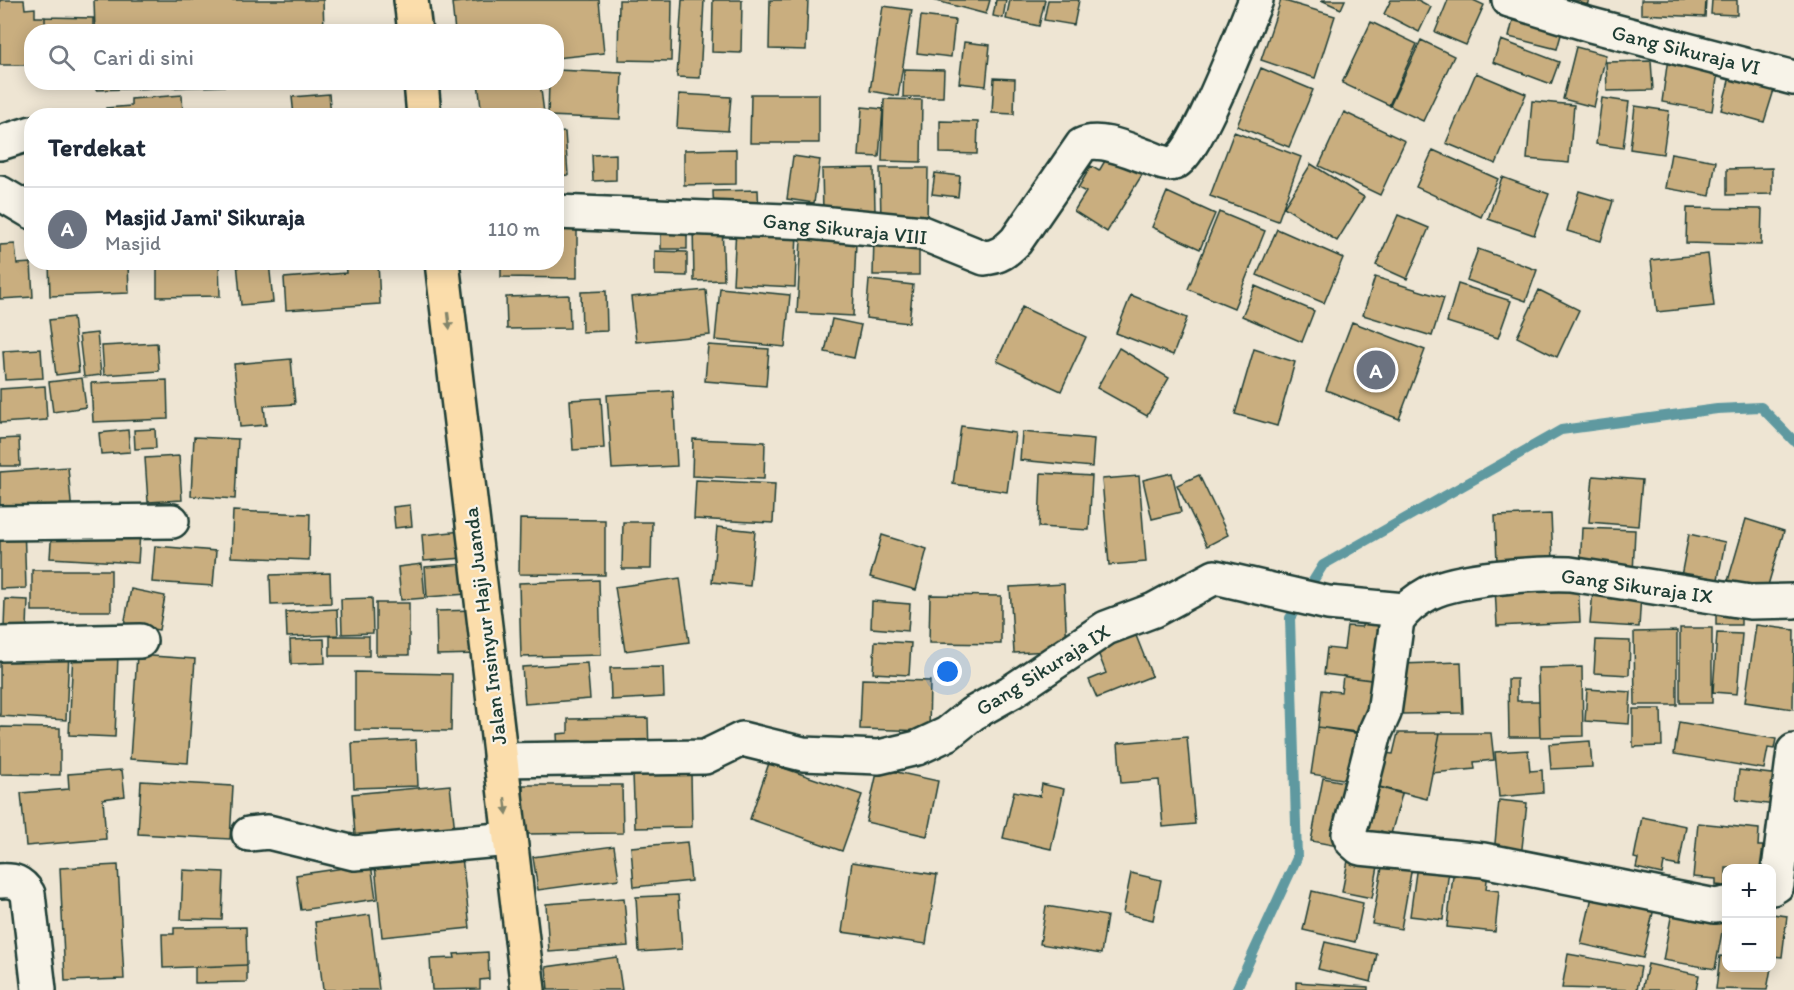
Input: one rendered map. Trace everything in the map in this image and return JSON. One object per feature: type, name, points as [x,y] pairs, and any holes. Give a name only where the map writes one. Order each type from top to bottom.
[{"type":"highway","points":[[411,0],[413,24]]},
{"type":"highway","points":[[422,90],[423,108]]},
{"type":"highway","name":"Jalan Insinyur Haji Juanda","points":[[443,270],[528,990]]},
{"type":"street","name":"Gang Sikuraja VIII","points":[[564,212],[810,222],[922,233],[984,258],[994,257],[1005,252],[1016,241],[1082,146],[1095,143],[1121,148],[1173,164],[1184,156],[1213,102],[1256,0]]},
{"type":"street","name":"Gang Sikuraja VI","points":[[1509,0],[1602,28],[1794,78]]},
{"type":"street","points":[[0,143],[24,136]]},
{"type":"street","points":[[0,193],[24,207]]},
{"type":"street","points":[[0,523],[172,521]]},
{"type":"street","name":"Gang Sikuraja IX","points":[[500,760],[705,757],[742,739],[803,754],[879,757],[917,748],[947,734],[972,714],[1011,692],[1106,628],[1154,610],[1215,577],[1328,603],[1404,610],[1429,593],[1448,586],[1548,573],[1570,574],[1750,602],[1794,601]]},
{"type":"street","points":[[1404,610],[1397,620],[1384,713],[1375,733],[1349,834],[1352,841],[1360,848],[1483,860],[1715,906],[1722,905]]},
{"type":"street","points":[[0,645],[140,641]]},
{"type":"street","points":[[1776,886],[1794,751]]},
{"type":"street","points":[[249,834],[268,832],[354,853],[510,839]]},
{"type":"street","points":[[0,881],[15,881],[23,886],[28,894],[39,990]]},
{"type":"building","points":[[0,0],[24,0],[25,9],[35,8],[35,17],[45,17],[45,24],[24,24],[24,65],[0,65]]},
{"type":"building","points":[[94,0],[323,0],[324,24],[95,24]]},
{"type":"building","points":[[484,0],[599,0],[604,53],[564,57],[564,24],[454,24],[452,3]]},
{"type":"building","points":[[619,0],[672,0],[671,61],[618,60]]},
{"type":"building","points":[[682,0],[704,0],[700,78],[677,77]]},
{"type":"building","points":[[713,0],[742,0],[741,53],[712,52]]},
{"type":"building","points":[[770,0],[808,0],[806,50],[769,49]]},
{"type":"building","points":[[933,0],[990,0],[986,14]]},
{"type":"building","points":[[996,0],[1006,0],[1003,18],[993,16]]},
{"type":"building","points":[[1010,0],[1045,0],[1039,26],[1006,19]]},
{"type":"building","points":[[1048,0],[1079,0],[1074,25],[1044,20]]},
{"type":"building","points":[[1281,0],[1335,16],[1315,78],[1261,60]]},
{"type":"building","points":[[1321,0],[1345,0],[1341,9]]},
{"type":"building","points":[[1391,0],[1418,0],[1431,7],[1419,32],[1384,14]]},
{"type":"building","points":[[1448,0],[1473,0],[1484,5],[1466,45],[1435,32]]},
{"type":"building","points":[[1551,0],[1589,0],[1584,12]]},
{"type":"building","points":[[1641,0],[1706,0],[1705,17],[1641,14]]},
{"type":"building","points":[[1712,0],[1737,0],[1737,15],[1711,14]]},
{"type":"building","points":[[883,6],[912,10],[898,96],[870,91]]},
{"type":"building","points":[[1515,12],[1564,24],[1557,49],[1509,37]]},
{"type":"building","points":[[921,16],[955,20],[951,57],[917,53]]},
{"type":"building","points":[[45,17],[93,18],[93,24],[45,24]]},
{"type":"building","points":[[1371,22],[1417,44],[1389,105],[1342,83]]},
{"type":"building","points":[[1421,40],[1454,56],[1423,121],[1390,106]]},
{"type":"building","points":[[1501,40],[1559,62],[1551,84],[1493,62]]},
{"type":"building","points":[[964,42],[990,45],[986,86],[959,83]]},
{"type":"building","points":[[1576,47],[1606,55],[1594,107],[1563,99]]},
{"type":"building","points":[[1668,58],[1719,66],[1712,111],[1662,102]]},
{"type":"building","points":[[1651,61],[1653,90],[1607,91],[1606,62]]},
{"type":"building","points":[[1261,68],[1313,90],[1289,147],[1237,126]]},
{"type":"building","points":[[904,69],[944,70],[943,97],[903,97]]},
{"type":"building","points":[[564,70],[622,73],[620,119],[564,117],[564,108],[548,108],[549,90],[564,90]]},
{"type":"building","points":[[1476,73],[1526,94],[1496,164],[1446,143]]},
{"type":"building","points":[[1730,77],[1774,90],[1764,122],[1721,110]]},
{"type":"building","points":[[994,78],[1015,79],[1014,114],[992,113]]},
{"type":"building","points":[[479,90],[541,90],[543,108],[481,108]]},
{"type":"building","points":[[329,94],[330,108],[293,108],[292,97]]},
{"type":"building","points":[[679,94],[731,97],[728,131],[677,128]]},
{"type":"building","points":[[751,94],[819,94],[819,143],[750,143]]},
{"type":"building","points":[[182,95],[183,108],[106,108],[131,106],[131,99]]},
{"type":"building","points":[[1602,98],[1629,102],[1623,148],[1596,144]]},
{"type":"building","points":[[884,99],[922,100],[921,162],[882,161]]},
{"type":"building","points":[[1532,101],[1574,105],[1569,163],[1527,159]]},
{"type":"building","points":[[1635,106],[1669,111],[1663,154],[1630,149]]},
{"type":"building","points":[[862,107],[883,109],[879,157],[859,156]]},
{"type":"building","points":[[1344,112],[1405,141],[1380,195],[1319,166]]},
{"type":"building","points":[[940,121],[978,122],[977,154],[940,153]]},
{"type":"building","points":[[564,132],[568,175],[564,175]]},
{"type":"building","points":[[1234,132],[1301,157],[1278,221],[1210,196]]},
{"type":"building","points":[[736,149],[736,184],[684,185],[684,150]]},
{"type":"building","points":[[1112,149],[1145,170],[1107,232],[1074,211],[1086,192],[1078,188],[1091,166],[1099,171]]},
{"type":"building","points":[[1433,150],[1498,179],[1481,217],[1416,187]]},
{"type":"building","points":[[1671,153],[1716,161],[1710,196],[1665,188]]},
{"type":"building","points":[[616,154],[616,180],[593,181],[592,155]]},
{"type":"building","points":[[793,156],[820,160],[814,203],[787,199]]},
{"type":"building","points":[[1311,164],[1364,197],[1337,241],[1284,207]]},
{"type":"building","points":[[874,168],[875,211],[823,212],[822,169]]},
{"type":"building","points":[[880,168],[928,168],[927,223],[881,223]]},
{"type":"building","points":[[1772,168],[1772,194],[1727,195],[1727,169]]},
{"type":"building","points":[[935,173],[960,176],[958,197],[932,194]]},
{"type":"building","points":[[1502,177],[1549,194],[1534,235],[1488,219]]},
{"type":"building","points":[[758,190],[759,215],[714,217],[713,191]]},
{"type":"building","points":[[1579,191],[1613,201],[1601,241],[1567,231]]},
{"type":"building","points":[[1167,192],[1215,214],[1200,249],[1152,227]]},
{"type":"building","points":[[1687,208],[1762,209],[1761,245],[1686,243]]},
{"type":"building","points":[[1219,212],[1265,231],[1234,308],[1188,289]]},
{"type":"building","points":[[1398,215],[1429,228],[1407,279],[1376,265]]},
{"type":"building","points":[[564,216],[577,216],[577,278],[501,277],[501,270],[564,270]]},
{"type":"building","points":[[722,223],[724,280],[694,281],[693,224]]},
{"type":"building","points":[[736,227],[797,230],[795,287],[733,284]]},
{"type":"building","points":[[1277,229],[1343,258],[1324,303],[1257,275]]},
{"type":"building","points":[[661,230],[687,230],[687,249],[661,249]]},
{"type":"building","points":[[874,237],[919,237],[919,275],[873,275]]},
{"type":"building","points":[[801,239],[856,242],[853,316],[797,313]]},
{"type":"building","points":[[15,244],[17,264],[24,264],[24,270],[31,270],[33,297],[0,299],[0,245]]},
{"type":"building","points":[[1478,249],[1537,270],[1526,301],[1467,280]]},
{"type":"building","points":[[655,251],[687,252],[687,276],[655,275]]},
{"type":"building","points":[[1708,254],[1714,306],[1657,312],[1651,260]]},
{"type":"building","points":[[49,270],[128,270],[129,293],[50,296]]},
{"type":"building","points":[[157,270],[219,270],[220,296],[157,297]]},
{"type":"building","points":[[238,270],[270,270],[273,302],[241,305]]},
{"type":"building","points":[[346,270],[378,270],[380,304],[286,310],[284,278],[346,273]]},
{"type":"building","points":[[1375,277],[1444,298],[1432,336],[1363,315]]},
{"type":"building","points":[[869,280],[913,285],[909,323],[866,318]]},
{"type":"building","points":[[1458,284],[1511,301],[1498,338],[1447,322]]},
{"type":"building","points":[[1255,286],[1314,311],[1302,342],[1242,316]]},
{"type":"building","points":[[720,288],[790,295],[785,347],[715,340]]},
{"type":"building","points":[[706,290],[710,335],[636,342],[631,297]]},
{"type":"building","points":[[1539,290],[1579,310],[1557,357],[1517,337]]},
{"type":"building","points":[[606,291],[607,331],[582,332],[581,292]]},
{"type":"building","points":[[569,295],[570,328],[507,329],[506,297]]},
{"type":"building","points":[[1131,295],[1187,318],[1173,355],[1116,333]]},
{"type":"building","points":[[1022,307],[1086,337],[1061,391],[997,361]]},
{"type":"building","points":[[73,317],[79,372],[56,375],[49,320]]},
{"type":"building","points":[[832,319],[861,325],[854,358],[825,352]]},
{"type":"building","points":[[1352,322],[1425,350],[1399,419],[1326,390]]},
{"type":"building","points":[[97,333],[101,375],[84,377],[79,335]]},
{"type":"building","points":[[157,343],[159,371],[104,375],[102,346]]},
{"type":"building","points":[[708,345],[769,349],[766,386],[705,381]]},
{"type":"building","points":[[1119,348],[1169,378],[1147,416],[1097,388]]},
{"type":"building","points":[[41,349],[43,378],[5,380],[3,351]]},
{"type":"building","points":[[1254,349],[1295,362],[1277,426],[1235,414]]},
{"type":"building","points":[[291,359],[295,404],[264,406],[266,425],[240,427],[234,364]]},
{"type":"building","points":[[82,378],[86,407],[53,412],[49,382]]},
{"type":"building","points":[[167,380],[168,419],[93,422],[91,383]]},
{"type":"building","points":[[45,386],[47,420],[0,423],[0,389]]},
{"type":"building","points":[[673,391],[677,466],[612,469],[607,395]]},
{"type":"building","points":[[601,398],[604,448],[573,450],[570,400]]},
{"type":"building","points":[[961,426],[1015,433],[1007,492],[953,484]]},
{"type":"building","points":[[155,429],[156,448],[135,449],[134,430]]},
{"type":"building","points":[[128,430],[130,452],[101,454],[99,433]]},
{"type":"building","points":[[1022,432],[1094,439],[1092,467],[1020,460]]},
{"type":"building","points":[[194,437],[238,439],[235,499],[191,496]]},
{"type":"building","points":[[19,438],[20,466],[0,466],[0,439]]},
{"type":"building","points":[[693,439],[765,442],[764,479],[692,476]]},
{"type":"building","points":[[179,456],[182,500],[148,502],[145,458]]},
{"type":"building","points":[[68,467],[72,514],[0,520],[0,472]]},
{"type":"building","points":[[1041,473],[1092,476],[1089,530],[1039,527]]},
{"type":"building","points":[[1172,473],[1181,512],[1152,519],[1143,480]]},
{"type":"building","points":[[1199,475],[1228,535],[1207,546],[1177,485]]},
{"type":"building","points":[[1139,476],[1146,562],[1109,565],[1102,479]]},
{"type":"building","points":[[1593,476],[1642,480],[1638,526],[1589,522]]},
{"type":"building","points":[[696,480],[775,484],[773,523],[694,519]]},
{"type":"building","points":[[410,505],[412,526],[395,528],[393,507]]},
{"type":"building","points":[[233,511],[310,514],[309,560],[231,557]]},
{"type":"building","points":[[1551,514],[1553,560],[1497,562],[1495,516]]},
{"type":"building","points":[[520,519],[605,520],[605,575],[519,574]]},
{"type":"building","points":[[1746,519],[1784,531],[1766,592],[1728,581]]},
{"type":"building","points":[[623,522],[652,522],[651,569],[622,569]]},
{"type":"building","points":[[24,523],[26,588],[0,589],[0,524]]},
{"type":"building","points":[[717,527],[755,531],[750,586],[712,582]]},
{"type":"building","points":[[52,528],[140,532],[138,563],[50,558]]},
{"type":"building","points":[[1582,528],[1635,530],[1633,574],[1580,571]]},
{"type":"building","points":[[462,531],[464,558],[424,561],[422,535]]},
{"type":"building","points":[[1689,534],[1725,542],[1716,590],[1681,576]]},
{"type":"building","points":[[882,535],[927,549],[916,590],[870,577]]},
{"type":"building","points":[[155,546],[216,551],[213,586],[152,582]]},
{"type":"building","points":[[422,564],[425,598],[401,600],[398,567]]},
{"type":"building","points":[[465,564],[467,594],[427,597],[425,567]]},
{"type":"building","points":[[32,570],[111,570],[111,611],[32,611]]},
{"type":"building","points":[[330,573],[331,603],[271,605],[270,575]]},
{"type":"building","points":[[680,578],[689,642],[625,651],[615,587]]},
{"type":"building","points":[[599,580],[601,655],[521,657],[519,583]]},
{"type":"building","points":[[1578,582],[1580,622],[1497,626],[1495,587]]},
{"type":"building","points":[[1064,584],[1067,650],[1014,653],[1010,587]]},
{"type":"building","points":[[131,589],[165,596],[159,630],[124,625]]},
{"type":"building","points":[[1593,591],[1641,594],[1639,627],[1590,624]]},
{"type":"building","points":[[930,595],[1001,596],[1001,644],[929,643]]},
{"type":"building","points":[[372,598],[373,633],[342,634],[341,599]]},
{"type":"building","points":[[5,599],[28,600],[27,628],[4,628]]},
{"type":"building","points":[[872,601],[910,604],[908,631],[871,628]]},
{"type":"building","points":[[376,603],[409,603],[409,655],[376,655]]},
{"type":"building","points":[[1716,604],[1741,604],[1741,625],[1716,625]]},
{"type":"building","points":[[337,609],[338,635],[287,637],[286,612]]},
{"type":"building","points":[[478,610],[479,654],[437,655],[436,611]]},
{"type":"building","points":[[1363,617],[1385,620],[1378,681],[1324,674],[1327,648],[1344,650],[1347,626],[1362,627]]},
{"type":"building","points":[[1756,625],[1794,630],[1793,709],[1745,702]]},
{"type":"building","points":[[1133,628],[1152,676],[1097,698],[1089,680],[1106,673],[1094,642]]},
{"type":"building","points":[[1680,628],[1712,628],[1712,703],[1680,703]]},
{"type":"building","points":[[1677,631],[1677,705],[1635,705],[1634,632]]},
{"type":"building","points":[[1717,633],[1742,634],[1737,694],[1713,692]]},
{"type":"building","points":[[330,636],[369,636],[369,656],[330,656]]},
{"type":"building","points":[[324,639],[325,663],[291,664],[290,640]]},
{"type":"building","points":[[1596,640],[1630,641],[1629,675],[1594,673]]},
{"type":"building","points":[[875,641],[911,643],[909,675],[873,673]]},
{"type":"building","points":[[0,647],[69,651],[66,720],[0,716]]},
{"type":"building","points":[[73,652],[118,654],[115,737],[69,735]]},
{"type":"building","points":[[137,655],[195,659],[188,763],[130,759]]},
{"type":"building","points":[[1461,662],[1463,713],[1402,714],[1400,664]]},
{"type":"building","points":[[587,663],[590,699],[525,704],[522,667]]},
{"type":"building","points":[[663,667],[664,697],[611,700],[610,668]]},
{"type":"building","points":[[1582,667],[1583,736],[1540,737],[1538,668]]},
{"type":"building","points":[[355,672],[452,674],[451,731],[355,730]]},
{"type":"building","points":[[1343,676],[1378,681],[1372,734],[1318,727],[1322,690],[1341,692]]},
{"type":"building","points":[[862,679],[930,681],[929,731],[860,729]]},
{"type":"building","points":[[1508,679],[1517,679],[1517,701],[1539,701],[1540,737],[1509,737]]},
{"type":"building","points":[[1587,689],[1631,692],[1629,724],[1585,721]]},
{"type":"building","points":[[1633,709],[1661,709],[1662,746],[1633,747]]},
{"type":"building","points":[[648,718],[649,755],[558,752],[557,734],[568,733],[568,719]]},
{"type":"building","points":[[1679,722],[1776,739],[1774,749],[1768,748],[1764,769],[1674,754]]},
{"type":"building","points":[[0,727],[60,728],[60,775],[0,774]]},
{"type":"building","points":[[1318,727],[1367,735],[1355,781],[1311,774]]},
{"type":"building","points":[[1398,733],[1440,733],[1427,799],[1368,784],[1374,752],[1393,754]]},
{"type":"building","points":[[1440,733],[1491,733],[1494,760],[1474,762],[1475,769],[1432,773]]},
{"type":"building","points":[[1187,737],[1195,824],[1163,827],[1159,780],[1121,783],[1118,743]]},
{"type":"building","points":[[416,740],[418,786],[354,788],[352,743]]},
{"type":"building","points":[[1590,741],[1592,767],[1551,769],[1549,744]]},
{"type":"building","points":[[1528,750],[1530,771],[1542,770],[1543,793],[1499,797],[1495,752]]},
{"type":"building","points":[[769,763],[862,795],[842,851],[750,819]]},
{"type":"building","points":[[878,768],[938,781],[927,836],[866,822]]},
{"type":"building","points":[[122,770],[125,796],[103,799],[106,839],[26,846],[21,793],[69,789],[68,774]]},
{"type":"building","points":[[1739,770],[1779,775],[1775,805],[1736,800]]},
{"type":"building","points":[[691,773],[692,827],[635,828],[633,774]]},
{"type":"building","points":[[1323,778],[1356,784],[1343,847],[1311,841]]},
{"type":"building","points":[[141,781],[233,786],[230,839],[138,834]]},
{"type":"building","points":[[1042,784],[1064,789],[1051,849],[1003,838],[1014,791],[1040,796]]},
{"type":"building","points":[[1368,784],[1402,794],[1391,834],[1381,831],[1378,844],[1353,837]]},
{"type":"building","points":[[450,785],[456,841],[356,849],[352,794]]},
{"type":"building","points":[[523,785],[622,785],[623,833],[523,834]]},
{"type":"building","points":[[1499,800],[1527,803],[1521,857],[1494,854]]},
{"type":"building","points":[[1642,817],[1686,826],[1679,866],[1664,863],[1662,874],[1636,868],[1638,859],[1634,858]]},
{"type":"building","points":[[1698,823],[1759,829],[1758,846],[1763,846],[1761,864],[1722,864],[1722,886],[1716,885],[1716,879],[1693,877]]},
{"type":"building","points":[[687,842],[691,881],[634,887],[631,847]]},
{"type":"building","points":[[614,846],[619,879],[538,890],[533,857]]},
{"type":"building","points":[[1350,850],[1380,856],[1372,898],[1342,892]]},
{"type":"building","points":[[1384,856],[1413,861],[1401,929],[1372,924]]},
{"type":"building","points":[[462,857],[470,928],[382,937],[375,866]]},
{"type":"building","points":[[852,862],[937,875],[926,944],[842,932]]},
{"type":"building","points":[[371,864],[376,899],[301,910],[296,875]]},
{"type":"building","points":[[118,865],[124,979],[65,981],[60,868]]},
{"type":"building","points":[[1417,865],[1449,869],[1443,920],[1410,916]]},
{"type":"building","points":[[1454,867],[1488,871],[1486,889],[1499,891],[1495,932],[1447,927]]},
{"type":"building","points":[[183,870],[224,872],[222,920],[181,919]]},
{"type":"building","points":[[1131,873],[1161,880],[1153,920],[1123,913]]},
{"type":"building","points":[[1595,884],[1656,899],[1643,958],[1581,944]]},
{"type":"building","points":[[1312,891],[1363,903],[1355,942],[1303,930]]},
{"type":"building","points":[[678,895],[682,949],[639,952],[636,897]]},
{"type":"building","points":[[624,898],[628,946],[549,952],[546,904]]},
{"type":"building","points":[[1046,906],[1107,916],[1101,954],[1040,944]]},
{"type":"building","points":[[1673,907],[1722,915],[1722,932],[1715,969],[1663,960]]},
{"type":"building","points":[[370,915],[379,990],[323,990],[315,922]]},
{"type":"building","points":[[1776,915],[1787,916],[1782,957],[1776,956]]},
{"type":"building","points":[[246,927],[247,965],[163,968],[162,934],[174,934],[174,928]]},
{"type":"building","points":[[1325,942],[1377,954],[1371,982],[1318,969]]},
{"type":"building","points":[[488,952],[489,979],[480,980],[480,989],[432,990],[430,959],[455,958],[454,954]]},
{"type":"building","points":[[1568,954],[1641,967],[1637,990],[1562,988]]},
{"type":"building","points":[[1720,956],[1722,956],[1722,972],[1770,972],[1767,990],[1716,989]]},
{"type":"building","points":[[617,957],[622,990],[548,990],[546,967]]},
{"type":"building","points":[[1648,964],[1699,975],[1696,990],[1642,990]]},
{"type":"building","points":[[247,965],[247,982],[195,983],[195,967]]},
{"type":"building","points":[[1296,982],[1368,987],[1368,990],[1296,990]]},
{"type":"waterway","points":[[1236,990],[1297,858],[1290,618],[1323,565],[1561,430],[1717,409],[1761,407],[1794,441]]},
{"type":"place","name":"Masjid Jami' Sikuraja","points":[[1376,370]]}]
